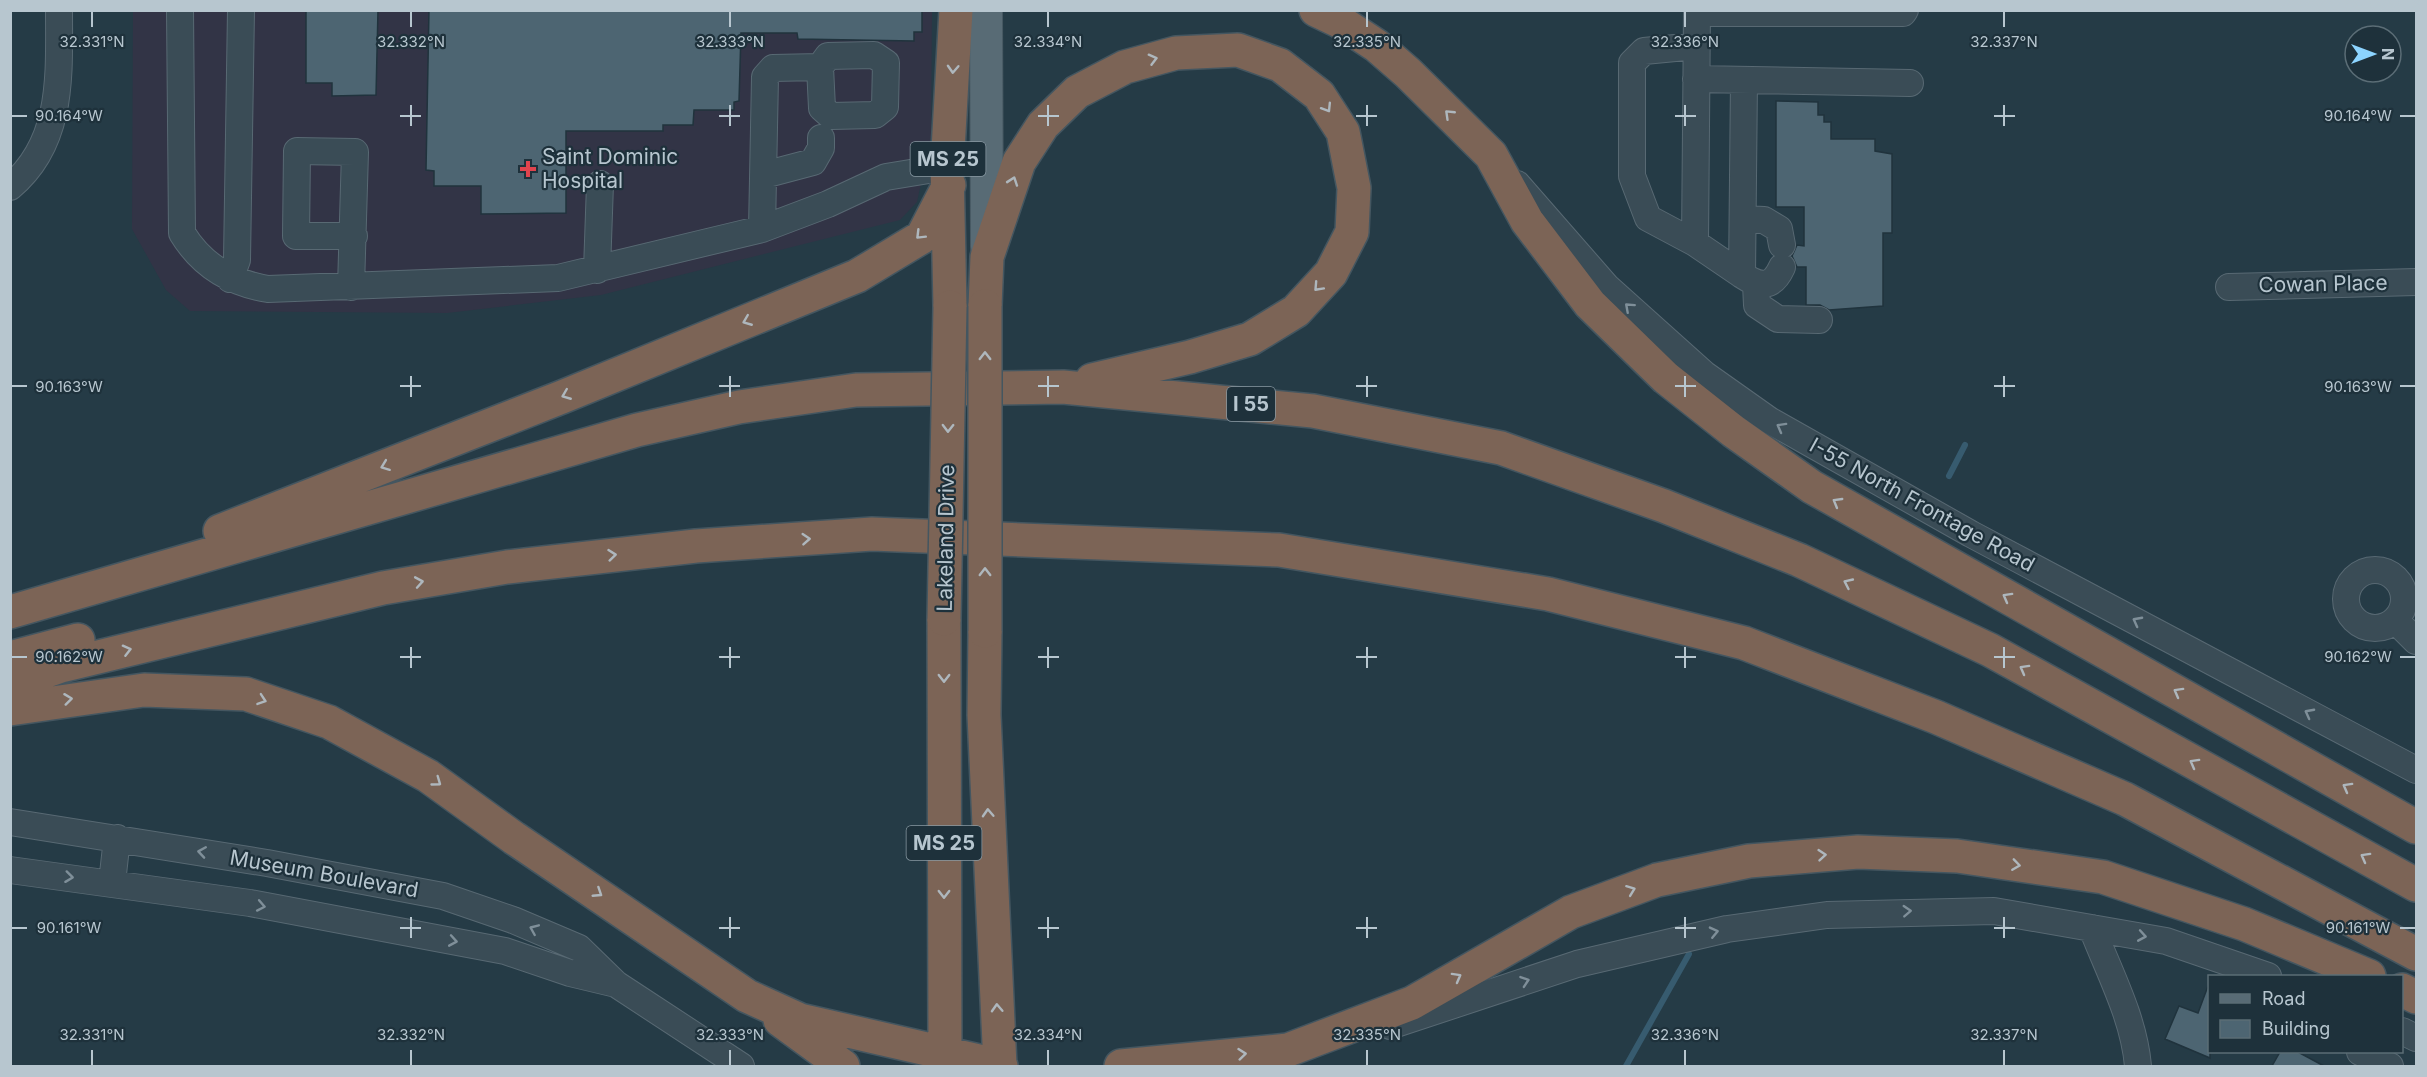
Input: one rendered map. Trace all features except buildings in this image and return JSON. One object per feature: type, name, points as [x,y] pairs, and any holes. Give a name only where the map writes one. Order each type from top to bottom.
[{"type":"highway","name":"Lakeland Drive","points":[[944,1059],[944,619],[950,307],[948,176],[956,10]]},
{"type":"highway","points":[[1316,10],[1339,21],[1377,46],[1408,73],[1491,155],[1527,221],[1590,304],[1666,378],[1733,431],[1812,487],[2416,827]]},
{"type":"highway","points":[[987,257],[1019,162],[1043,125],[1077,92],[1125,67],[1176,53],[1238,51],[1280,64],[1319,95],[1343,132],[1354,188],[1352,232],[1331,273],[1296,311],[1250,339],[1190,357],[1062,387]]},
{"type":"highway","points":[[19,609],[562,397],[857,276],[922,237],[948,176]]},
{"type":"highway","name":"Lakeland Drive","points":[[987,257],[984,715],[1001,1066]]},
{"type":"highway","name":"I 55","points":[[19,609],[637,430],[739,406],[856,390],[1062,387],[1313,411],[1489,446],[1664,506],[1799,560],[1990,650],[2416,885]]},
{"type":"highway","points":[[10,658],[205,609],[383,588],[531,564],[696,546],[872,534],[1279,550],[1548,594],[1744,643],[1936,717],[2125,799],[2416,954]]},
{"type":"highway","points":[[10,684],[61,666],[383,588]]},
{"type":"highway","points":[[10,709],[144,690],[246,694],[329,722],[428,776],[514,838],[747,996],[843,1066]]},
{"type":"highway","points":[[1121,1066],[1288,1050],[1412,1003],[1571,912],[1657,880],[1749,861],[1858,852],[1957,856],[2103,877],[2244,924],[2368,975]]},
{"type":"highway","points":[[747,996],[800,1020],[944,1059],[1001,1066]]},
{"type":"main road","name":"Lakeland Drive","points":[[986,10],[987,257]]},
{"type":"street","points":[[10,187],[24,176],[42,150],[54,120],[59,80],[59,10]]},
{"type":"street","points":[[180,10],[182,233],[192,249],[230,279],[268,289],[558,278],[762,229],[828,204],[886,177],[948,176]]},
{"type":"street","points":[[230,279],[237,260],[241,10]]},
{"type":"street","points":[[1695,243],[1697,12],[1904,12]]},
{"type":"street","points":[[1696,46],[1644,51],[1632,63],[1632,176],[1648,218],[1695,243],[1749,279],[1768,284],[1777,278],[1782,256],[1779,229],[1764,220],[1743,219]]},
{"type":"street","points":[[762,229],[765,77],[773,68],[820,67]]},
{"type":"street","points":[[1696,79],[1910,83]]},
{"type":"street","points":[[1744,80],[1743,219],[1749,279],[1757,304],[1778,319],[1819,321]]},
{"type":"street","points":[[764,175],[813,162],[821,148],[821,138]]},
{"type":"street","name":"I-55 North Frontage Road","points":[[1491,155],[1607,287],[1704,374],[1769,420],[1971,534],[2416,770]]},
{"type":"street","points":[[597,270],[600,184]]},
{"type":"street","points":[[351,287],[354,236]]},
{"type":"street","name":"Cowan Place","points":[[2229,287],[2416,282]]},
{"type":"street","points":[[2395,620],[2416,641]]},
{"type":"street","name":"Museum Boulevard","points":[[10,822],[117,838],[443,896],[513,920],[579,948],[616,984],[741,1066]]},
{"type":"street","points":[[112,884],[117,838]]},
{"type":"street","name":"Museum Boulevard","points":[[10,870],[250,903],[505,951],[570,973],[616,984]]},
{"type":"street","points":[[1288,1050],[1390,1027],[1577,964],[1727,929],[1827,915],[1920,910],[1994,910],[2166,940],[2265,975]]},
{"type":"street","points":[[2092,928],[2128,1018],[2136,1046],[2138,1066]]},
{"type":"shaded area","name":"Saint Dominic Hospital","points":[[133,11],[932,11],[931,137],[917,202],[900,220],[601,295],[447,313],[190,311],[166,290],[132,229]]},
{"type":"waterway","points":[[1949,476],[1965,445]]},
{"type":"waterway","points":[[1626,1066],[1689,954]]},
{"type":"place","name":"Saint Dominic Hospital","points":[[528,169]]}]
